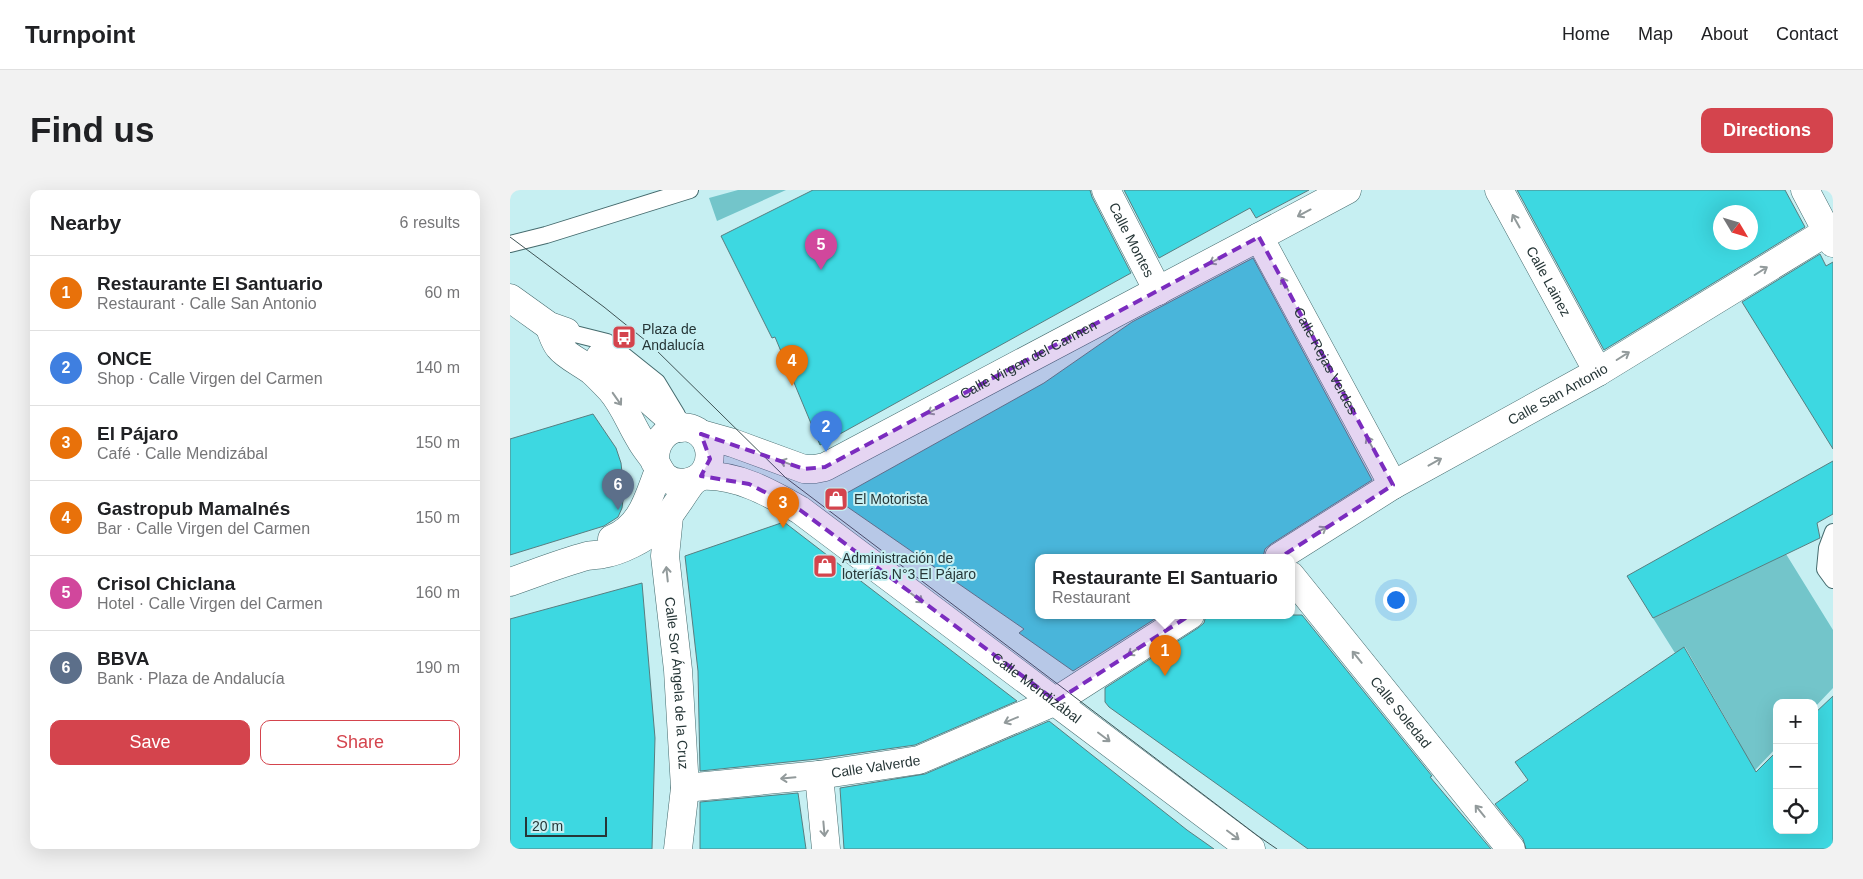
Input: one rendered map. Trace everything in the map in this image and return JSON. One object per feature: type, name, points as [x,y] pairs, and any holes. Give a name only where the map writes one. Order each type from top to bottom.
[{"type":"street","name":"Calle Montes","points":[[1106,190],[1158,291]]},
{"type":"street","name":"Calle Virgen del Carmen","points":[[689,430],[725,440],[804,469],[825,467],[1347,190]]},
{"type":"street","name":"Calle Lainez","points":[[1499,190],[1598,372]]},
{"type":"street","points":[[1805,190],[1831,234]]},
{"type":"street","name":"Calle San Antonio","points":[[1284,554],[1393,486],[1598,372],[1831,234]]},
{"type":"street","name":"Calle Rejas Verdes","points":[[1259,237],[1393,486]]},
{"type":"street","points":[[510,298],[551,325],[689,430],[710,450],[707,468],[679,499],[669,516],[658,528],[623,548],[589,556],[510,582]]},
{"type":"street","points":[[551,325],[559,347],[593,372],[612,392],[627,413],[639,438],[665,477],[674,482],[684,483],[697,478]]},
{"type":"street","points":[[589,556],[598,545],[627,530],[637,521],[645,508],[657,466],[657,445],[661,437],[668,431],[689,430]]},
{"type":"street","name":"Calle Mendizábal","points":[[697,478],[713,475],[749,484],[793,506],[1056,701],[1251,849]]},
{"type":"street","name":"Calle Sor Ángela de la Cruz","points":[[669,516],[665,556],[678,670],[685,788],[678,849]]},
{"type":"street","name":"Calle Soledad","points":[[1295,581],[1511,849]]},
{"type":"street","points":[[1056,701],[1184,619]]},
{"type":"street","name":"Calle Valverde","points":[[685,788],[819,775],[919,760],[1056,701]]},
{"type":"street","points":[[819,775],[826,849]]},
{"type":"lane","points":[[510,244],[546,235],[690,190]]},
{"type":"lane","points":[[1833,532],[1827,548],[1825,570],[1833,580]]},
{"type":"highlighted area","points":[[1259,237],[1393,485],[1056,701],[800,510],[749,484],[701,476],[710,459],[701,434],[804,469],[825,467]]},
{"type":"shaded area","points":[[738,190],[786,190],[717,221],[709,198]]},
{"type":"shaded area","points":[[1786,554],[1833,630],[1833,688],[1818,704],[1818,699],[1773,699],[1773,751],[1721,806],[1738,740],[1685,647],[1675,653],[1653,618]]},
{"type":"building","points":[[813,190],[1090,190],[1131,273],[820,445],[775,337],[772,338],[721,236]]},
{"type":"building","points":[[1124,190],[1309,190],[1256,218],[1250,208],[1159,258]]},
{"type":"building","points":[[1517,190],[1785,190],[1805,227],[1604,350]]},
{"type":"building","points":[[1820,254],[1826,266],[1833,262],[1833,449],[1742,302]]},
{"type":"building","points":[[1253,258],[1372,480],[1271,544],[1265,549],[1264,554],[1035,554],[1035,619],[1155,619],[1073,671],[1019,633],[1024,629],[836,499],[1044,383],[1132,322]]},
{"type":"building","points":[[593,414],[616,448],[621,463],[624,492],[622,508],[618,517],[604,526],[510,555],[510,439]]},
{"type":"building","points":[[1833,461],[1833,514],[1817,523],[1820,538],[1653,618],[1627,576]]},
{"type":"building","points":[[784,522],[1017,701],[915,745],[817,759],[700,771],[698,671],[685,556]]},
{"type":"building","points":[[642,583],[655,738],[652,849],[510,849],[510,619]]},
{"type":"building","points":[[1295,615],[1302,615],[1432,776],[1430,777],[1491,849],[1308,849],[1109,707],[1105,702],[1105,688],[1204,623],[1205,619],[1295,619]]},
{"type":"building","points":[[1684,647],[1756,772],[1773,755],[1773,834],[1818,834],[1818,710],[1833,696],[1833,849],[1526,849],[1523,839],[1495,804],[1528,780],[1515,762]]},
{"type":"building","points":[[1049,721],[1187,830],[1214,849],[844,849],[840,788],[925,774]]},
{"type":"building","points":[[798,793],[806,849],[700,849],[700,802]]},
{"type":"tram line","points":[[510,237],[604,307],[651,345],[786,478],[1277,849]]},
{"type":"place","name":"Crisol Chiclana","points":[[821,270]]},
{"type":"place","name":"Plaza de Andalucía","points":[[624,337]]},
{"type":"place","name":"Gastropub MamaInés","points":[[792,386]]},
{"type":"place","name":"ONCE","points":[[826,452]]},
{"type":"place","name":"El Motorista","points":[[836,499]]},
{"type":"place","name":"BBVA","points":[[618,510]]},
{"type":"place","name":"El Pájaro","points":[[783,528]]},
{"type":"place","name":"Administración de loterías N°3 El Pájaro","points":[[825,566]]},
{"type":"place","name":"Restaurante El Santuario","points":[[1165,676]]}]
